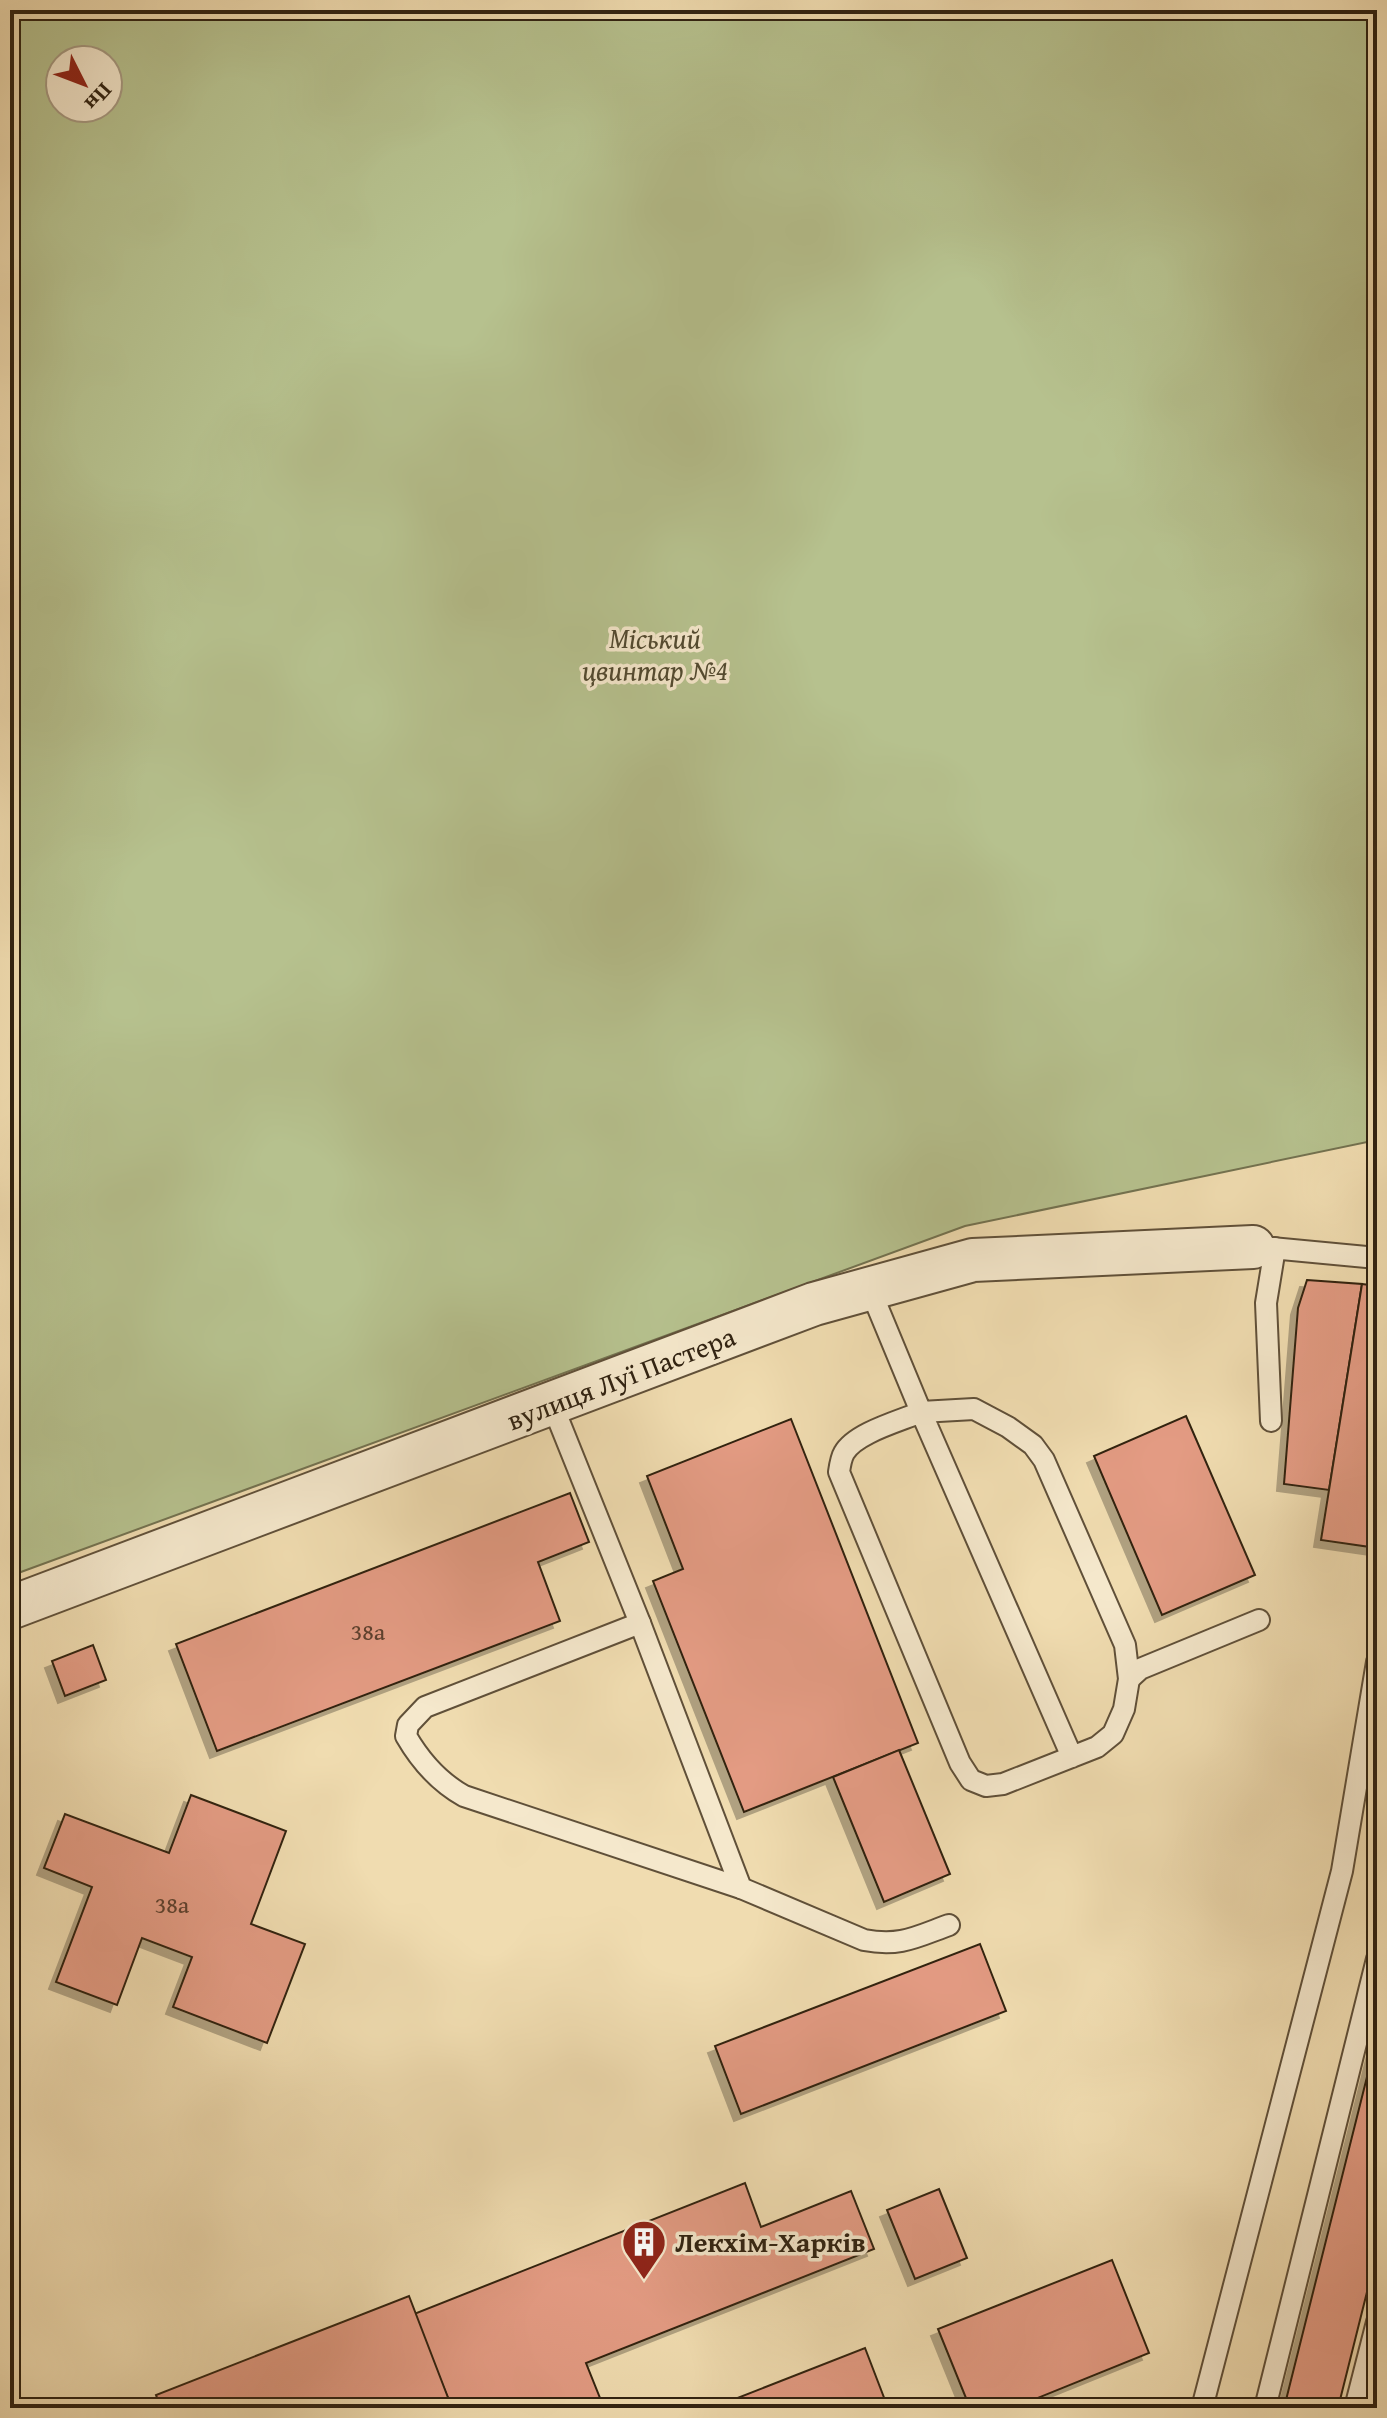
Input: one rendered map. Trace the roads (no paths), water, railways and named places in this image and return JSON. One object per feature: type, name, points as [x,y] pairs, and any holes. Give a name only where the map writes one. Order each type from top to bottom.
[{"type":"street","name":"вулиця Луї Пастера","points":[[10,1608],[814,1304],[973,1260],[1264,1248]]},
{"type":"lane","points":[[1271,1421],[1264,1248],[1377,1258]]},
{"type":"lane","points":[[870,1289],[1072,1757]]},
{"type":"lane","points":[[552,1404],[741,1888]]},
{"type":"lane","points":[[974,1409],[1033,1445],[1044,1460],[1125,1645],[1129,1679],[1124,1709],[1113,1734],[1097,1747],[1003,1784],[986,1786],[971,1780],[960,1763],[839,1472],[842,1455],[864,1435],[921,1412],[974,1409]]},
{"type":"lane","points":[[1129,1679],[1140,1669],[1259,1620]]},
{"type":"lane","points":[[640,1623],[425,1707],[408,1725],[406,1736],[431,1771],[464,1796],[741,1888],[864,1940],[885,1944],[904,1941],[949,1925]]},
{"type":"lane","points":[[1202,2408],[1342,1871],[1377,1662]]},
{"type":"lane","points":[[1265,2408],[1377,1959]]},
{"type":"lane","points":[[1355,2408],[1377,2322]]},
{"type":"place","name":"Лекхім-Харків","points":[[644,2281]]},
{"type":"park label","name":"Міський цвинтар №4","points":[[655,654]]}]
